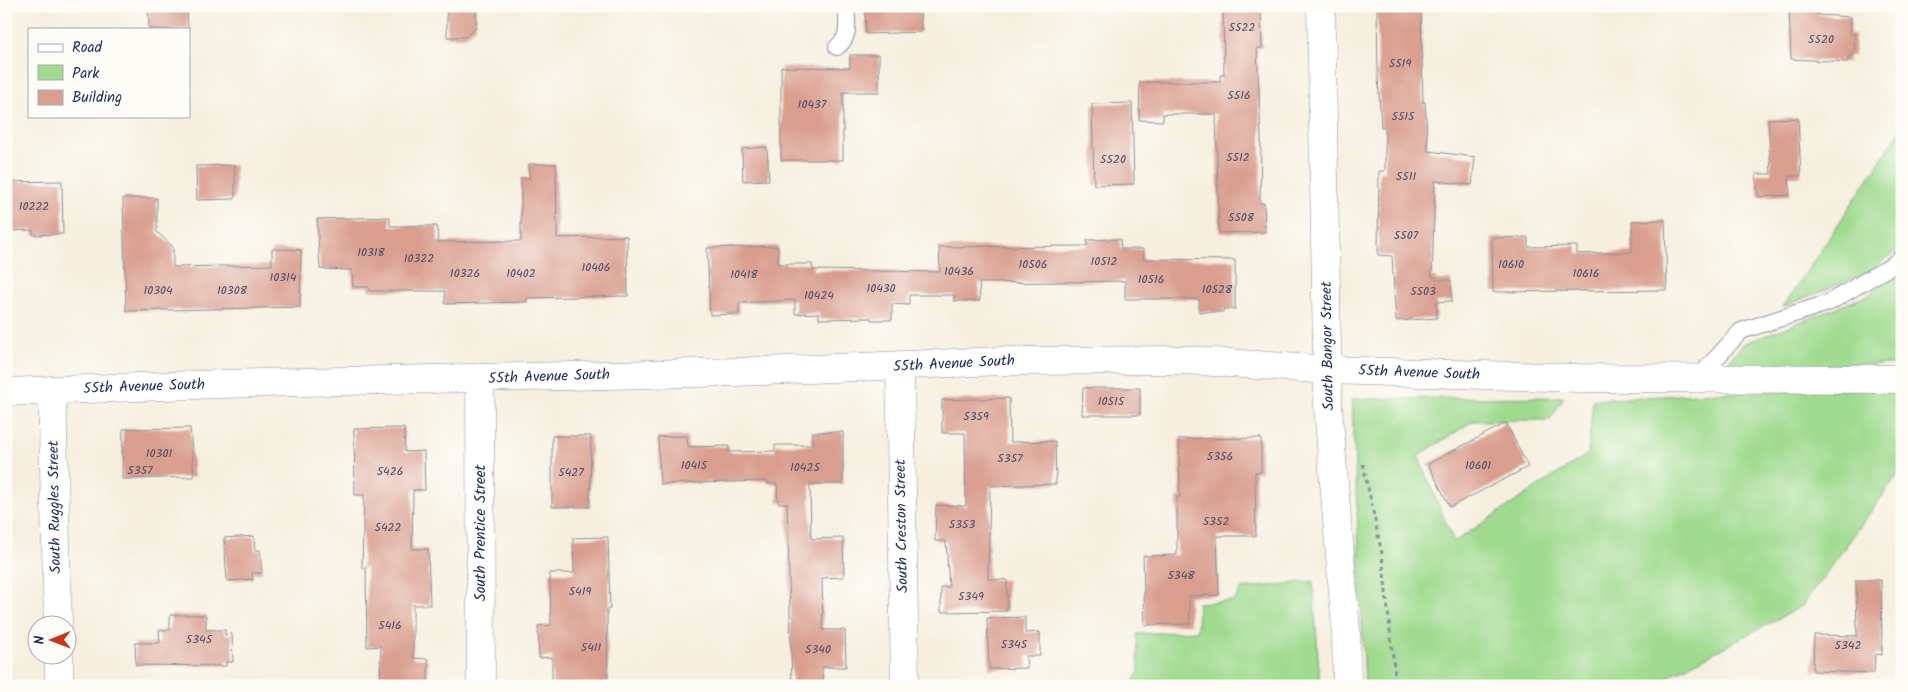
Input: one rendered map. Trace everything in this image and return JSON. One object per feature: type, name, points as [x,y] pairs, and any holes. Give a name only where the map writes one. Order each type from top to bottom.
[{"type":"street","name":"South Bangor Street","points":[[1321,6],[1329,370],[1328,408],[1346,630],[1347,686]]},
{"type":"street","name":"55th Avenue South","points":[[6,392],[229,384],[900,367],[1002,361],[1186,360],[1329,370],[1697,379],[1902,379]]},
{"type":"street","name":"South Creston Street","points":[[900,367],[905,686]]},
{"type":"street","name":"South Prentice Street","points":[[480,379],[481,686]]},
{"type":"street","name":"South Ruggles Street","points":[[52,390],[58,614]]},
{"type":"street","points":[[58,664],[59,686]]},
{"type":"lane","points":[[837,46],[843,43],[847,35],[846,6]]},
{"type":"lane","points":[[1697,379],[1741,331],[1828,304],[1891,266],[1902,257]]},
{"type":"path","points":[[1362,461],[1382,554],[1396,686]]},
{"type":"green space","points":[[1902,128],[1902,232],[1898,250],[1864,274],[1783,307]]},
{"type":"green space","points":[[1902,267],[1902,364],[1724,366],[1743,344],[1869,295]]},
{"type":"green space","points":[[1902,388],[1902,469],[1802,606],[1650,686],[1365,686],[1352,399],[1564,397],[1550,420],[1473,421],[1418,456],[1454,542],[1588,454],[1593,400],[1716,393]]},
{"type":"green space","points":[[1313,581],[1320,686],[1130,686],[1139,673],[1137,634],[1197,631],[1198,603],[1234,601],[1241,589]]},
{"type":"building","points":[[148,6],[187,6],[188,28],[149,28]]},
{"type":"building","points":[[447,6],[476,6],[476,28],[465,37],[447,37]]},
{"type":"building","points":[[865,6],[920,6],[921,32],[866,34]]},
{"type":"building","points":[[1223,6],[1261,6],[1262,48],[1257,48],[1261,139],[1260,203],[1264,203],[1265,232],[1219,233],[1216,114],[1163,114],[1163,121],[1139,120],[1140,82],[1220,82],[1220,75],[1224,75]]},
{"type":"building","points":[[1377,6],[1421,6],[1423,102],[1425,102],[1428,151],[1475,157],[1472,185],[1435,181],[1432,277],[1436,277],[1436,280],[1451,280],[1452,301],[1436,302],[1437,318],[1396,321],[1392,256],[1378,255],[1379,171],[1385,171],[1385,127],[1381,127]]},
{"type":"building","points":[[1789,6],[1818,6],[1818,15],[1851,17],[1850,34],[1855,34],[1854,56],[1848,56],[1848,62],[1791,59]]},
{"type":"building","points":[[850,55],[879,55],[879,92],[843,92],[843,160],[781,160],[781,67],[850,68]]},
{"type":"building","points":[[1132,103],[1134,184],[1094,185],[1092,104]]},
{"type":"building","points":[[1798,118],[1801,176],[1789,176],[1790,195],[1758,197],[1756,174],[1771,174],[1768,119]]},
{"type":"building","points":[[767,147],[769,180],[743,181],[742,149]]},
{"type":"building","points":[[529,164],[556,164],[557,238],[627,236],[628,296],[527,298],[527,302],[445,304],[445,291],[369,291],[369,287],[353,287],[352,270],[320,269],[317,219],[390,217],[390,226],[437,226],[438,242],[521,241],[521,178],[529,178]]},
{"type":"building","points":[[235,165],[235,199],[197,200],[196,166]]},
{"type":"building","points":[[62,181],[63,234],[33,235],[33,230],[6,231],[6,182]]},
{"type":"building","points":[[123,198],[157,198],[157,232],[173,247],[173,267],[272,265],[272,249],[301,250],[300,307],[126,311]]},
{"type":"building","points":[[1665,220],[1667,290],[1493,292],[1492,238],[1528,237],[1528,247],[1577,246],[1577,254],[1632,252],[1632,221]]},
{"type":"building","points":[[1120,239],[1121,249],[1143,249],[1143,259],[1235,260],[1235,309],[1223,309],[1223,312],[1199,312],[1199,299],[1125,299],[1125,281],[979,283],[980,301],[954,301],[954,295],[909,295],[909,305],[892,304],[892,320],[871,320],[871,318],[819,319],[819,313],[795,314],[795,300],[739,303],[739,314],[710,315],[707,248],[778,246],[778,264],[812,264],[813,270],[940,272],[939,247],[1087,246],[1087,240]]},
{"type":"building","points":[[1083,388],[1140,388],[1140,415],[1082,415]]},
{"type":"building","points":[[1009,398],[1010,442],[1055,441],[1056,484],[990,486],[988,579],[1007,580],[1007,611],[941,612],[941,587],[949,587],[946,541],[935,541],[936,505],[966,506],[965,433],[942,433],[942,400]]},
{"type":"building","points":[[1506,423],[1528,467],[1450,507],[1428,464]]},
{"type":"building","points":[[190,428],[194,477],[122,479],[123,429]]},
{"type":"building","points":[[404,428],[405,452],[424,451],[425,490],[413,490],[412,549],[428,549],[430,605],[413,605],[413,658],[428,659],[428,686],[380,686],[381,646],[367,647],[366,568],[362,568],[364,495],[355,495],[354,429]]},
{"type":"building","points":[[812,432],[843,432],[843,484],[810,484],[811,539],[843,538],[844,577],[822,578],[823,630],[845,630],[846,667],[822,667],[823,686],[792,686],[787,503],[778,503],[777,484],[767,483],[767,481],[660,484],[658,437],[687,436],[688,447],[729,446],[729,452],[775,451],[775,445],[812,445]]},
{"type":"building","points":[[552,436],[591,436],[590,507],[552,507]]},
{"type":"building","points":[[1261,438],[1261,472],[1255,472],[1256,536],[1217,536],[1219,595],[1189,596],[1190,624],[1145,625],[1143,556],[1177,555],[1177,497],[1180,497],[1179,439]]},
{"type":"building","points":[[254,536],[255,550],[260,550],[262,573],[252,573],[253,579],[227,581],[224,538]]},
{"type":"building","points":[[608,537],[610,609],[607,609],[608,686],[552,686],[552,657],[539,658],[538,626],[551,625],[550,573],[574,573],[573,538]]},
{"type":"building","points":[[1856,580],[1881,580],[1882,655],[1875,654],[1874,673],[1813,671],[1814,635],[1857,636]]},
{"type":"building","points":[[170,615],[206,615],[206,630],[225,630],[225,635],[232,634],[233,662],[226,662],[226,666],[136,665],[135,643],[160,643],[159,630],[170,630]]},
{"type":"building","points":[[1025,617],[1025,633],[1040,632],[1040,656],[1026,656],[1027,668],[989,669],[987,618]]}]
